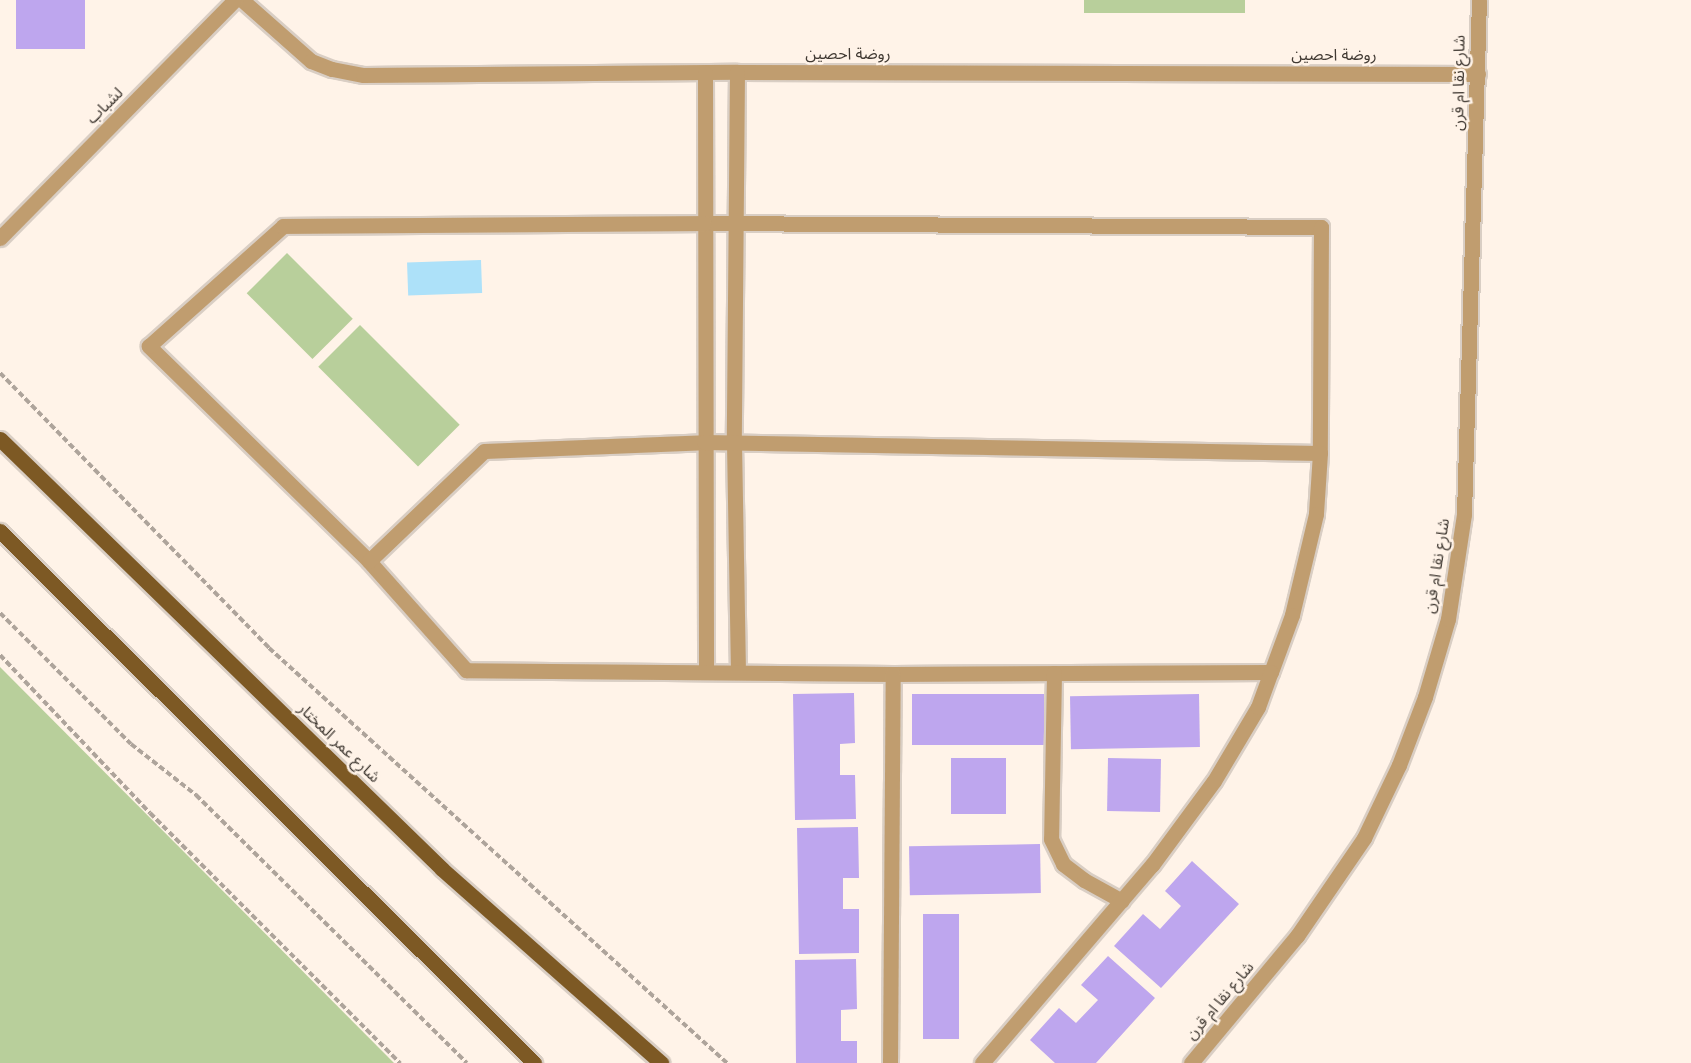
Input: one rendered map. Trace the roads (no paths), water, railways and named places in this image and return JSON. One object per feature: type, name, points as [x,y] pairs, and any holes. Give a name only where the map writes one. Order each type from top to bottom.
[{"type":"main road","name":"شارع عمر المختار","points":[[0,439],[442,869],[661,1063]]},
{"type":"main road","points":[[0,531],[534,1063]]},
{"type":"street","name":"لشباب","points":[[0,238],[235,0]]},
{"type":"street","name":"روضة احصين","points":[[242,0],[311,61],[332,69],[363,75],[737,72],[1478,74]]},
{"type":"street","name":"شارع نقا ام قرن","points":[[1191,1063],[1297,936],[1364,838],[1400,765],[1425,697],[1448,619],[1464,514],[1479,0]]},
{"type":"street","points":[[737,72],[734,443],[738,672]]},
{"type":"street","points":[[705,73],[706,671]]},
{"type":"street","points":[[982,1063],[1122,901],[1214,781],[1258,707],[1271,672],[1292,615],[1316,514],[1320,453],[1321,227],[735,224],[283,226],[148,346],[369,561],[466,670],[893,674],[1271,672]]},
{"type":"street","points":[[369,561],[484,451],[704,442],[1320,453]]},
{"type":"street","points":[[1054,673],[1051,839],[1063,864],[1084,880],[1122,901]]},
{"type":"street","points":[[890,1063],[893,674]]},
{"type":"water","points":[[481,260],[482,293],[408,296],[407,263]]}]
